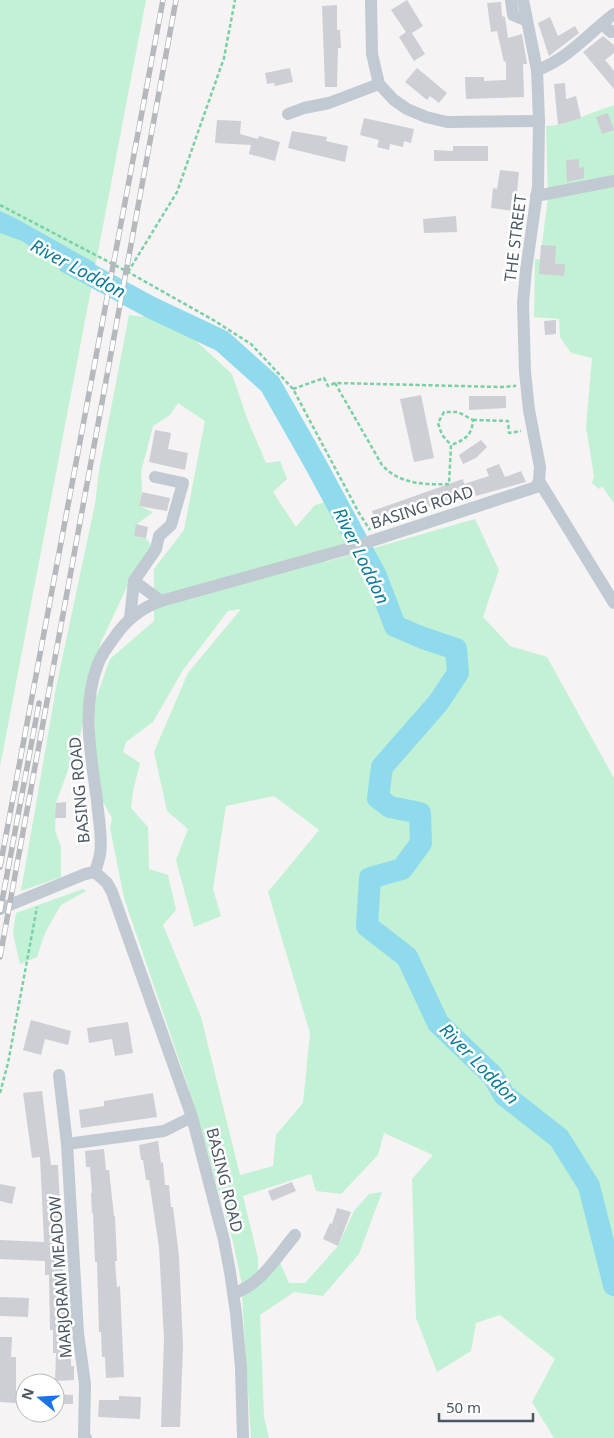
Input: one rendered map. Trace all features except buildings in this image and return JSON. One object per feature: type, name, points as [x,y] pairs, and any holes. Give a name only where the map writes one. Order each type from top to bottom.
[{"type":"street","points":[[370,0],[372,54],[379,84],[394,100],[407,109],[447,122],[539,121]]},
{"type":"street","points":[[511,0],[514,15],[527,21]]},
{"type":"street","name":"THE STREET","points":[[523,0],[537,70],[539,121],[536,196],[526,270],[524,303],[525,372],[529,410],[540,466],[539,481]]},
{"type":"street","points":[[537,70],[558,58],[614,14]]},
{"type":"street","points":[[602,24],[611,32],[614,31]]},
{"type":"street","points":[[288,114],[304,108],[329,103],[379,84]]},
{"type":"street","points":[[536,196],[614,181]]},
{"type":"street","points":[[130,619],[134,581],[156,549],[160,536],[171,525],[183,483],[155,477]]},
{"type":"street","points":[[539,481],[614,603]]},
{"type":"street","name":"BASING ROAD","points":[[243,1438],[241,1368],[234,1293],[224,1240],[192,1117],[112,892],[107,883],[95,872],[100,845],[88,712],[90,694],[98,664],[104,651],[119,631],[144,607],[374,540],[536,487],[539,481]]},
{"type":"street","points":[[134,581],[160,601]]},
{"type":"street","points":[[0,909],[85,874],[95,872]]},
{"type":"street","name":"MARJORAM MEADOW","points":[[59,1075],[68,1144],[78,1333],[86,1384],[84,1438],[86,1438]]},
{"type":"street","points":[[68,1144],[164,1131],[192,1117]]},
{"type":"street","points":[[234,1293],[247,1288],[263,1274],[295,1235]]},
{"type":"path","points":[[128,272],[177,192],[224,58],[235,0]]},
{"type":"path","points":[[0,205],[128,272],[251,344],[293,389],[374,540]]},
{"type":"path","points":[[293,389],[324,378],[328,386],[335,384],[502,387],[515,386],[513,380]]},
{"type":"path","points":[[335,384],[382,465],[389,473],[400,480],[435,485],[449,484],[451,445],[442,435],[438,423],[444,412],[458,412],[473,420],[508,421],[509,433]]},
{"type":"path","points":[[451,445],[465,439],[472,429],[473,420]]},
{"type":"path","points":[[0,1093],[8,1063],[39,901]]},
{"type":"green space","points":[[0,0],[146,0],[0,767]]},
{"type":"green space","points":[[614,105],[614,503],[602,486],[599,489],[592,483],[594,476],[586,427],[592,358],[571,353],[560,337],[559,319],[534,317],[535,259],[540,259],[548,198],[546,126],[559,125]]},
{"type":"green space","points":[[129,315],[159,319],[196,341],[232,374],[248,421],[266,463],[280,461],[287,479],[273,492],[296,527],[315,505],[330,501],[352,540],[325,562],[475,519],[499,570],[483,617],[510,646],[547,657],[614,778],[614,1438],[554,1438],[532,1402],[555,1359],[500,1315],[476,1323],[471,1351],[437,1372],[416,1318],[412,1179],[433,1155],[384,1133],[378,1155],[341,1194],[316,1191],[311,1174],[243,1196],[258,1258],[258,1282],[280,1263],[289,1283],[305,1283],[338,1246],[354,1211],[369,1194],[382,1192],[359,1254],[323,1296],[294,1292],[260,1315],[264,1417],[269,1438],[251,1438],[241,1280],[233,1242],[188,1086],[124,898],[110,828],[112,818],[102,800],[95,753],[95,701],[110,659],[154,621],[154,569],[184,530],[205,421],[178,403],[170,415],[153,426],[141,472],[142,489],[139,506],[153,512],[137,524],[135,536],[146,538],[151,545],[134,572],[101,642],[79,740],[56,803],[55,830],[61,847],[61,877],[21,891],[56,688],[95,504],[99,471]],"holes":[[[241,609],[188,673],[154,752],[167,811],[188,829],[176,860],[194,927],[221,916],[213,889],[226,806],[274,796],[319,830],[268,892],[310,1033],[303,1103],[276,1135],[273,1166],[240,1175],[201,1017],[163,925],[176,910],[168,875],[149,869],[148,827],[131,808],[140,763],[123,752],[126,742],[153,722],[183,670],[228,611]]]},
{"type":"green space","points":[[83,889],[86,891],[61,905],[45,933],[37,957],[20,964],[13,934],[16,913]]},
{"type":"water","points":[[0,211],[95,263],[92,281],[48,258],[22,241],[0,233]]},
{"type":"waterway","name":"River Loddon","points":[[67,262],[150,307],[222,341],[270,384],[376,576],[395,626],[456,649],[458,673],[438,703],[382,767],[378,798],[390,807],[420,813],[421,843],[402,869],[370,878],[367,926],[407,957],[438,1023],[493,1076],[504,1095],[559,1138],[589,1186],[614,1285]]},
{"type":"railway","points":[[0,867],[163,0]]},
{"type":"railway","points":[[0,957],[176,0]]},
{"type":"railway","points":[[0,912],[39,703]]}]
